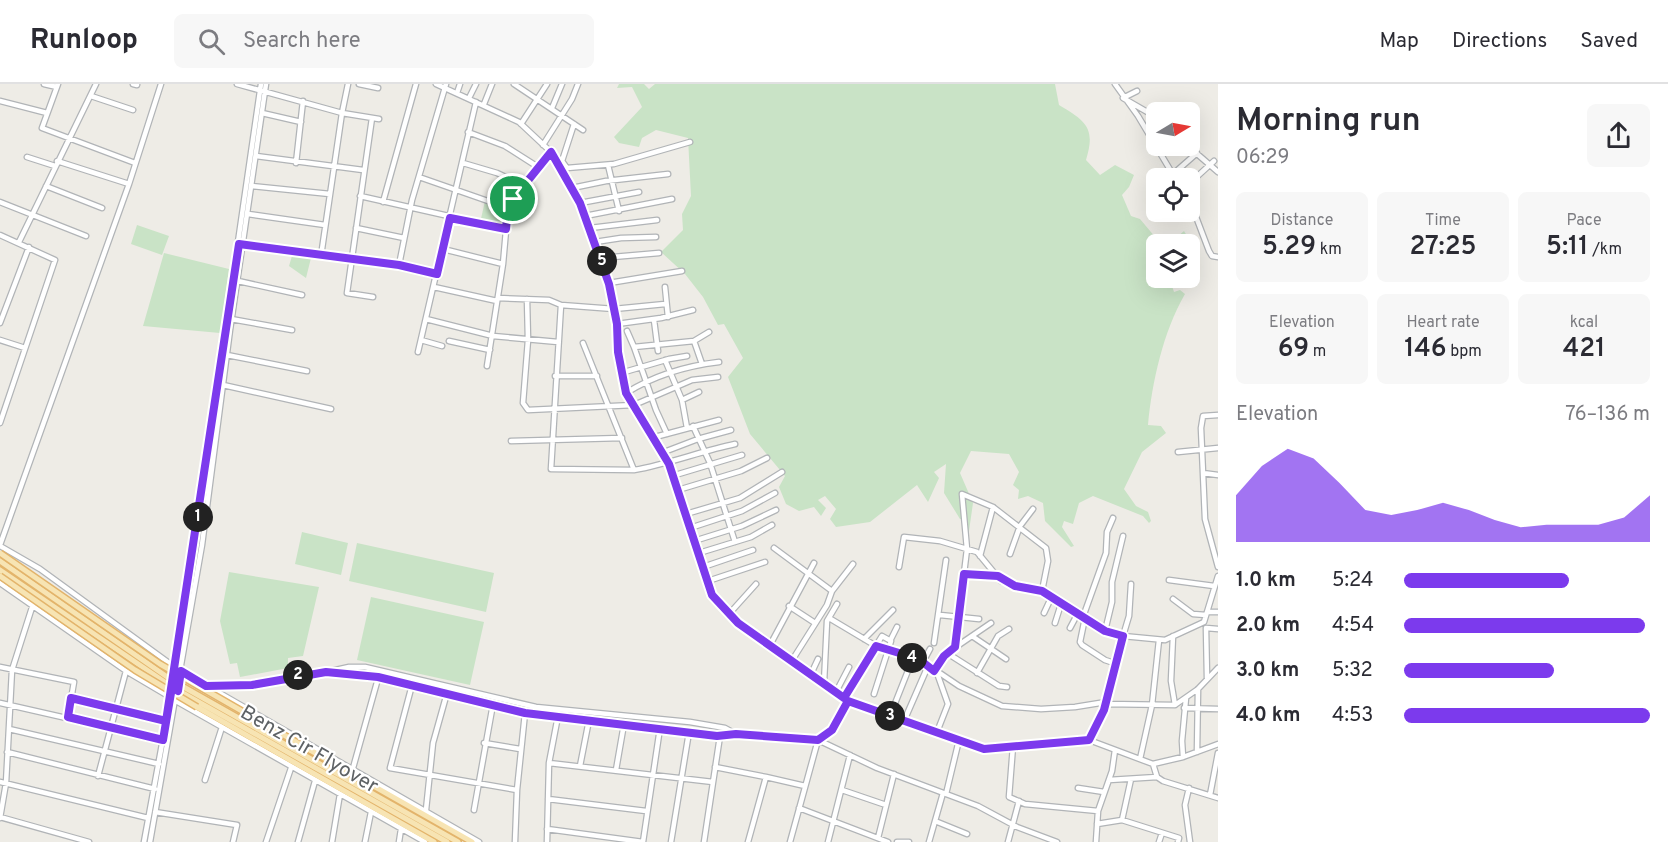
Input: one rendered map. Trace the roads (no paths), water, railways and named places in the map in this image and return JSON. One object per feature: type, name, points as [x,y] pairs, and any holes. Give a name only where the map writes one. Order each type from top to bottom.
[{"type":"main road","name":"Benz Cir Flyover","points":[[0,553],[160,664],[472,842]]},
{"type":"main road","points":[[0,561],[176,686],[458,842]]},
{"type":"main road","points":[[0,570],[176,686],[447,842]]},
{"type":"main road","name":"Benz Cir Flyover","points":[[0,576],[135,670],[434,842]]},
{"type":"street","points":[[44,84],[58,86],[42,128],[69,137],[77,144],[135,163]]},
{"type":"street","points":[[19,242],[96,84]]},
{"type":"street","points":[[161,84],[129,184],[0,545],[39,569],[178,669],[479,842]]},
{"type":"street","points":[[237,84],[342,113],[379,119]]},
{"type":"street","points":[[178,669],[202,545],[241,244],[248,214],[262,113],[261,84]]},
{"type":"street","points":[[144,842],[177,701],[178,669],[262,92],[266,84]]},
{"type":"street","points":[[321,256],[348,84]]},
{"type":"street","points":[[359,84],[378,88]]},
{"type":"street","points":[[383,202],[416,84]]},
{"type":"street","points":[[436,84],[484,104],[521,124],[551,152],[572,188],[590,228],[609,284],[617,324],[621,373],[626,393],[664,452],[712,595],[729,614],[769,647],[846,699],[984,749],[1089,740],[1153,764],[1183,757],[1218,744]]},
{"type":"street","points":[[457,93],[460,84]]},
{"type":"street","points":[[470,98],[476,84]]},
{"type":"street","points":[[484,104],[492,84]]},
{"type":"street","points":[[515,84],[583,130]]},
{"type":"street","points":[[521,124],[547,84]]},
{"type":"street","points":[[552,108],[562,84]]},
{"type":"street","points":[[543,145],[563,116],[578,84]]},
{"type":"street","points":[[1115,84],[1138,116],[1168,168]]},
{"type":"street","points":[[399,265],[410,209],[445,86]]},
{"type":"street","points":[[1123,98],[1137,91]]},
{"type":"street","points":[[91,96],[133,110]]},
{"type":"street","points":[[1123,98],[1146,111]]},
{"type":"street","points":[[572,99],[580,102]]},
{"type":"street","points":[[0,101],[47,114]]},
{"type":"street","points":[[296,163],[303,101]]},
{"type":"street","points":[[418,352],[476,102]]},
{"type":"street","points":[[262,113],[301,122]]},
{"type":"street","points":[[372,118],[347,293],[373,297]]},
{"type":"street","points":[[574,124],[562,160],[567,168],[608,165],[690,142]]},
{"type":"street","points":[[468,132],[505,146],[538,167]]},
{"type":"street","points":[[487,366],[503,264],[508,207],[551,152]]},
{"type":"street","points":[[1200,155],[1218,172]]},
{"type":"street","points":[[256,156],[363,170]]},
{"type":"street","points":[[1182,168],[1194,156]]},
{"type":"street","points":[[27,158],[56,163],[129,184]]},
{"type":"street","points":[[463,163],[497,173],[523,185]]},
{"type":"street","points":[[1200,173],[1211,163]]},
{"type":"street","points":[[608,165],[619,211]]},
{"type":"street","points":[[572,188],[611,180],[668,174]]},
{"type":"street","points":[[419,177],[508,207]]},
{"type":"street","points":[[46,186],[102,208]]},
{"type":"street","points":[[252,186],[330,194]]},
{"type":"street","points":[[580,203],[639,192]]},
{"type":"street","points":[[360,196],[506,229]]},
{"type":"street","points":[[585,216],[672,199]]},
{"type":"street","points":[[0,202],[86,236]]},
{"type":"street","points":[[248,214],[326,225]]},
{"type":"street","points":[[590,228],[657,220]]},
{"type":"street","points":[[1198,222],[1212,256],[1218,257]]},
{"type":"street","points":[[356,228],[404,238]]},
{"type":"street","points":[[0,235],[55,260],[0,423]]},
{"type":"street","points":[[595,242],[621,238],[656,237]]},
{"type":"street","points":[[241,244],[399,265],[437,274]]},
{"type":"street","points":[[0,323],[29,247]]},
{"type":"street","points":[[442,249],[503,264]]},
{"type":"street","points":[[601,258],[659,254]]},
{"type":"street","points":[[609,284],[682,271]]},
{"type":"street","points":[[238,281],[302,295]]},
{"type":"street","points":[[665,287],[668,316]]},
{"type":"street","points":[[434,288],[498,299],[549,300],[561,305],[614,309],[665,304]]},
{"type":"street","points":[[527,299],[528,340],[523,407],[528,410],[634,405],[651,395],[692,380],[718,377]]},
{"type":"street","points":[[561,305],[549,466],[553,471],[634,470],[669,464],[704,450],[735,444]]},
{"type":"street","points":[[617,324],[654,320],[693,310]]},
{"type":"street","points":[[231,319],[292,330]]},
{"type":"street","points":[[426,319],[493,336],[558,342]]},
{"type":"street","points":[[654,320],[658,351]]},
{"type":"street","points":[[627,331],[667,434]]},
{"type":"street","points":[[634,347],[694,341],[709,332]]},
{"type":"street","points":[[0,340],[25,348]]},
{"type":"street","points":[[421,340],[442,346]]},
{"type":"street","points":[[449,341],[490,350]]},
{"type":"street","points":[[694,341],[702,364]]},
{"type":"street","points":[[582,343],[634,470]]},
{"type":"street","points":[[227,355],[307,371]]},
{"type":"street","points":[[621,373],[687,356]]},
{"type":"street","points":[[665,360],[682,400],[687,428]]},
{"type":"street","points":[[626,393],[646,381],[670,372],[719,362]]},
{"type":"street","points":[[555,376],[597,376]]},
{"type":"street","points":[[223,385],[331,409]]},
{"type":"street","points":[[682,400],[699,392]]},
{"type":"street","points":[[1218,416],[1203,416],[1202,450],[1207,530],[1218,567]]},
{"type":"street","points":[[655,437],[719,420]]},
{"type":"street","points":[[693,426],[710,463],[735,542]]},
{"type":"street","points":[[664,452],[731,430]]},
{"type":"street","points":[[511,441],[622,438]]},
{"type":"street","points":[[1178,452],[1218,448]]},
{"type":"street","points":[[672,476],[742,454]]},
{"type":"street","points":[[678,490],[741,471],[767,458]]},
{"type":"street","points":[[686,514],[745,495],[782,472]]},
{"type":"street","points":[[1203,473],[1218,476]]},
{"type":"street","points":[[690,528],[726,517],[775,494]]},
{"type":"street","points":[[955,647],[968,549],[962,494],[993,507],[1020,526],[1048,554],[1042,591]]},
{"type":"street","points":[[980,556],[993,507]]},
{"type":"street","points":[[1010,554],[1020,526],[1033,509]]},
{"type":"street","points":[[694,541],[731,529],[776,510]]},
{"type":"street","points":[[1113,518],[1107,532],[1106,553],[1084,617],[1080,642],[1105,660],[1117,664]]},
{"type":"street","points":[[699,554],[751,537],[772,525]]},
{"type":"street","points":[[1105,631],[1112,602],[1112,582],[1124,536]]},
{"type":"street","points":[[899,567],[904,537],[940,541],[968,549],[980,556],[998,576],[1015,586],[1042,591],[1105,631],[1123,636],[1159,640],[1204,622]]},
{"type":"street","points":[[774,548],[832,591]]},
{"type":"street","points":[[703,567],[753,550]]},
{"type":"street","points":[[934,643],[940,615],[946,560]]},
{"type":"street","points":[[708,581],[765,562]]},
{"type":"street","points":[[769,647],[814,562]]},
{"type":"street","points":[[792,662],[814,622],[827,605],[832,591],[853,564]]},
{"type":"street","points":[[964,574],[998,576]]},
{"type":"street","points":[[1207,678],[1204,622],[1218,576]]},
{"type":"street","points":[[1169,580],[1214,586]]},
{"type":"street","points":[[0,583],[126,670],[171,697]]},
{"type":"street","points":[[729,614],[756,584]]},
{"type":"street","points":[[1089,740],[1106,703],[1117,664],[1129,616],[1131,584]]},
{"type":"street","points":[[36,595],[12,670],[6,783],[0,818],[89,842]]},
{"type":"street","points":[[1044,613],[1051,598]]},
{"type":"street","points":[[1173,599],[1193,614],[1218,612]]},
{"type":"street","points":[[824,683],[825,640],[829,618],[837,604]]},
{"type":"street","points":[[1055,623],[1061,604]]},
{"type":"street","points":[[789,606],[814,622]]},
{"type":"street","points":[[864,639],[893,610]]},
{"type":"street","points":[[1070,628],[1078,613]]},
{"type":"street","points":[[940,615],[979,619]]},
{"type":"street","points":[[829,618],[876,646],[888,648],[926,664],[935,672],[980,698],[1002,706],[1041,709],[1075,708],[1106,703],[1175,705],[1197,689],[1218,668]]},
{"type":"street","points":[[935,672],[947,653],[991,624]]},
{"type":"street","points":[[874,694],[890,641],[897,627]]},
{"type":"street","points":[[1206,628],[1218,629]]},
{"type":"street","points":[[977,673],[998,636],[1009,629]]},
{"type":"street","points":[[790,842],[818,740],[832,730],[846,699],[882,636],[890,641]]},
{"type":"street","points":[[972,636],[989,650],[1006,659]]},
{"type":"street","points":[[1173,636],[1171,681],[1175,705]]},
{"type":"street","points":[[1140,759],[1152,705],[1159,640]]},
{"type":"street","points":[[904,721],[930,648]]},
{"type":"street","points":[[947,653],[999,686],[1007,687]]},
{"type":"street","points":[[890,716],[913,658]]},
{"type":"street","points":[[811,674],[818,659]]},
{"type":"street","points":[[206,686],[252,685],[311,672],[355,666],[382,670],[536,706],[690,722],[725,728],[736,734]]},
{"type":"street","points":[[0,667],[74,682],[68,717]]},
{"type":"street","points":[[836,692],[849,667]]},
{"type":"street","points":[[98,776],[126,670]]},
{"type":"street","points":[[353,768],[378,677],[382,670]]},
{"type":"street","points":[[331,671],[378,677],[525,713],[720,736],[736,734],[818,740],[894,774],[978,806],[1012,825],[1057,842]]},
{"type":"street","points":[[935,672],[948,704],[937,732]]},
{"type":"street","points":[[150,842],[166,721],[176,686]]},
{"type":"street","points":[[412,686],[390,768],[517,790]]},
{"type":"street","points":[[1197,689],[1197,752]]},
{"type":"street","points":[[426,810],[433,742],[447,693]]},
{"type":"street","points":[[71,698],[166,721]]},
{"type":"street","points":[[1183,757],[1186,698]]},
{"type":"street","points":[[177,701],[291,768],[425,842]]},
{"type":"street","points":[[0,703],[111,726],[163,740]]},
{"type":"street","points":[[474,810],[477,782],[493,704]]},
{"type":"street","points":[[1184,708],[1218,709]]},
{"type":"street","points":[[515,842],[520,749],[525,713]]},
{"type":"street","points":[[547,842],[549,763],[558,716]]},
{"type":"street","points":[[580,766],[589,720]]},
{"type":"street","points":[[616,770],[624,724]]},
{"type":"street","points":[[204,780],[222,727]]},
{"type":"street","points":[[547,829],[643,842],[660,728]]},
{"type":"street","points":[[9,729],[159,764]]},
{"type":"street","points":[[671,842],[688,732]]},
{"type":"street","points":[[704,842],[720,736]]},
{"type":"street","points":[[929,842],[945,794],[959,740]]},
{"type":"street","points":[[0,742],[8,744]]},
{"type":"street","points":[[484,743],[520,749]]},
{"type":"street","points":[[1013,746],[1008,797],[1019,801],[1098,812]]},
{"type":"street","points":[[1096,842],[1098,812],[1109,780],[1115,750]]},
{"type":"street","points":[[7,752],[156,791]]},
{"type":"street","points":[[1210,795],[1218,753]]},
{"type":"street","points":[[828,842],[850,755]]},
{"type":"street","points":[[549,763],[713,782]]},
{"type":"street","points":[[1153,764],[1157,777]]},
{"type":"street","points":[[715,767],[805,786]]},
{"type":"street","points":[[266,842],[291,768]]},
{"type":"street","points":[[878,838],[894,774]]},
{"type":"street","points":[[748,842],[766,777]]},
{"type":"street","points":[[1109,780],[1157,777],[1163,781],[1218,798]]},
{"type":"street","points":[[1122,820],[1131,779]]},
{"type":"street","points":[[298,842],[315,781]]},
{"type":"street","points":[[0,782],[148,818]]},
{"type":"street","points":[[1078,788],[1104,792]]},
{"type":"street","points":[[1097,824],[1122,820],[1178,840],[1190,840],[1185,805],[1188,788]]},
{"type":"street","points":[[842,790],[886,805]]},
{"type":"street","points":[[332,842],[340,794]]},
{"type":"street","points":[[548,799],[646,811]]},
{"type":"street","points":[[1008,842],[1019,801]]},
{"type":"street","points":[[799,808],[888,842]]},
{"type":"street","points":[[155,812],[237,825],[233,842]]},
{"type":"street","points":[[365,842],[370,812]]},
{"type":"street","points":[[935,821],[967,834]]},
{"type":"street","points":[[399,842],[401,829]]},
{"type":"street","points":[[1160,842],[1162,833]]},
{"type":"street","points":[[897,842],[909,842]]}]
